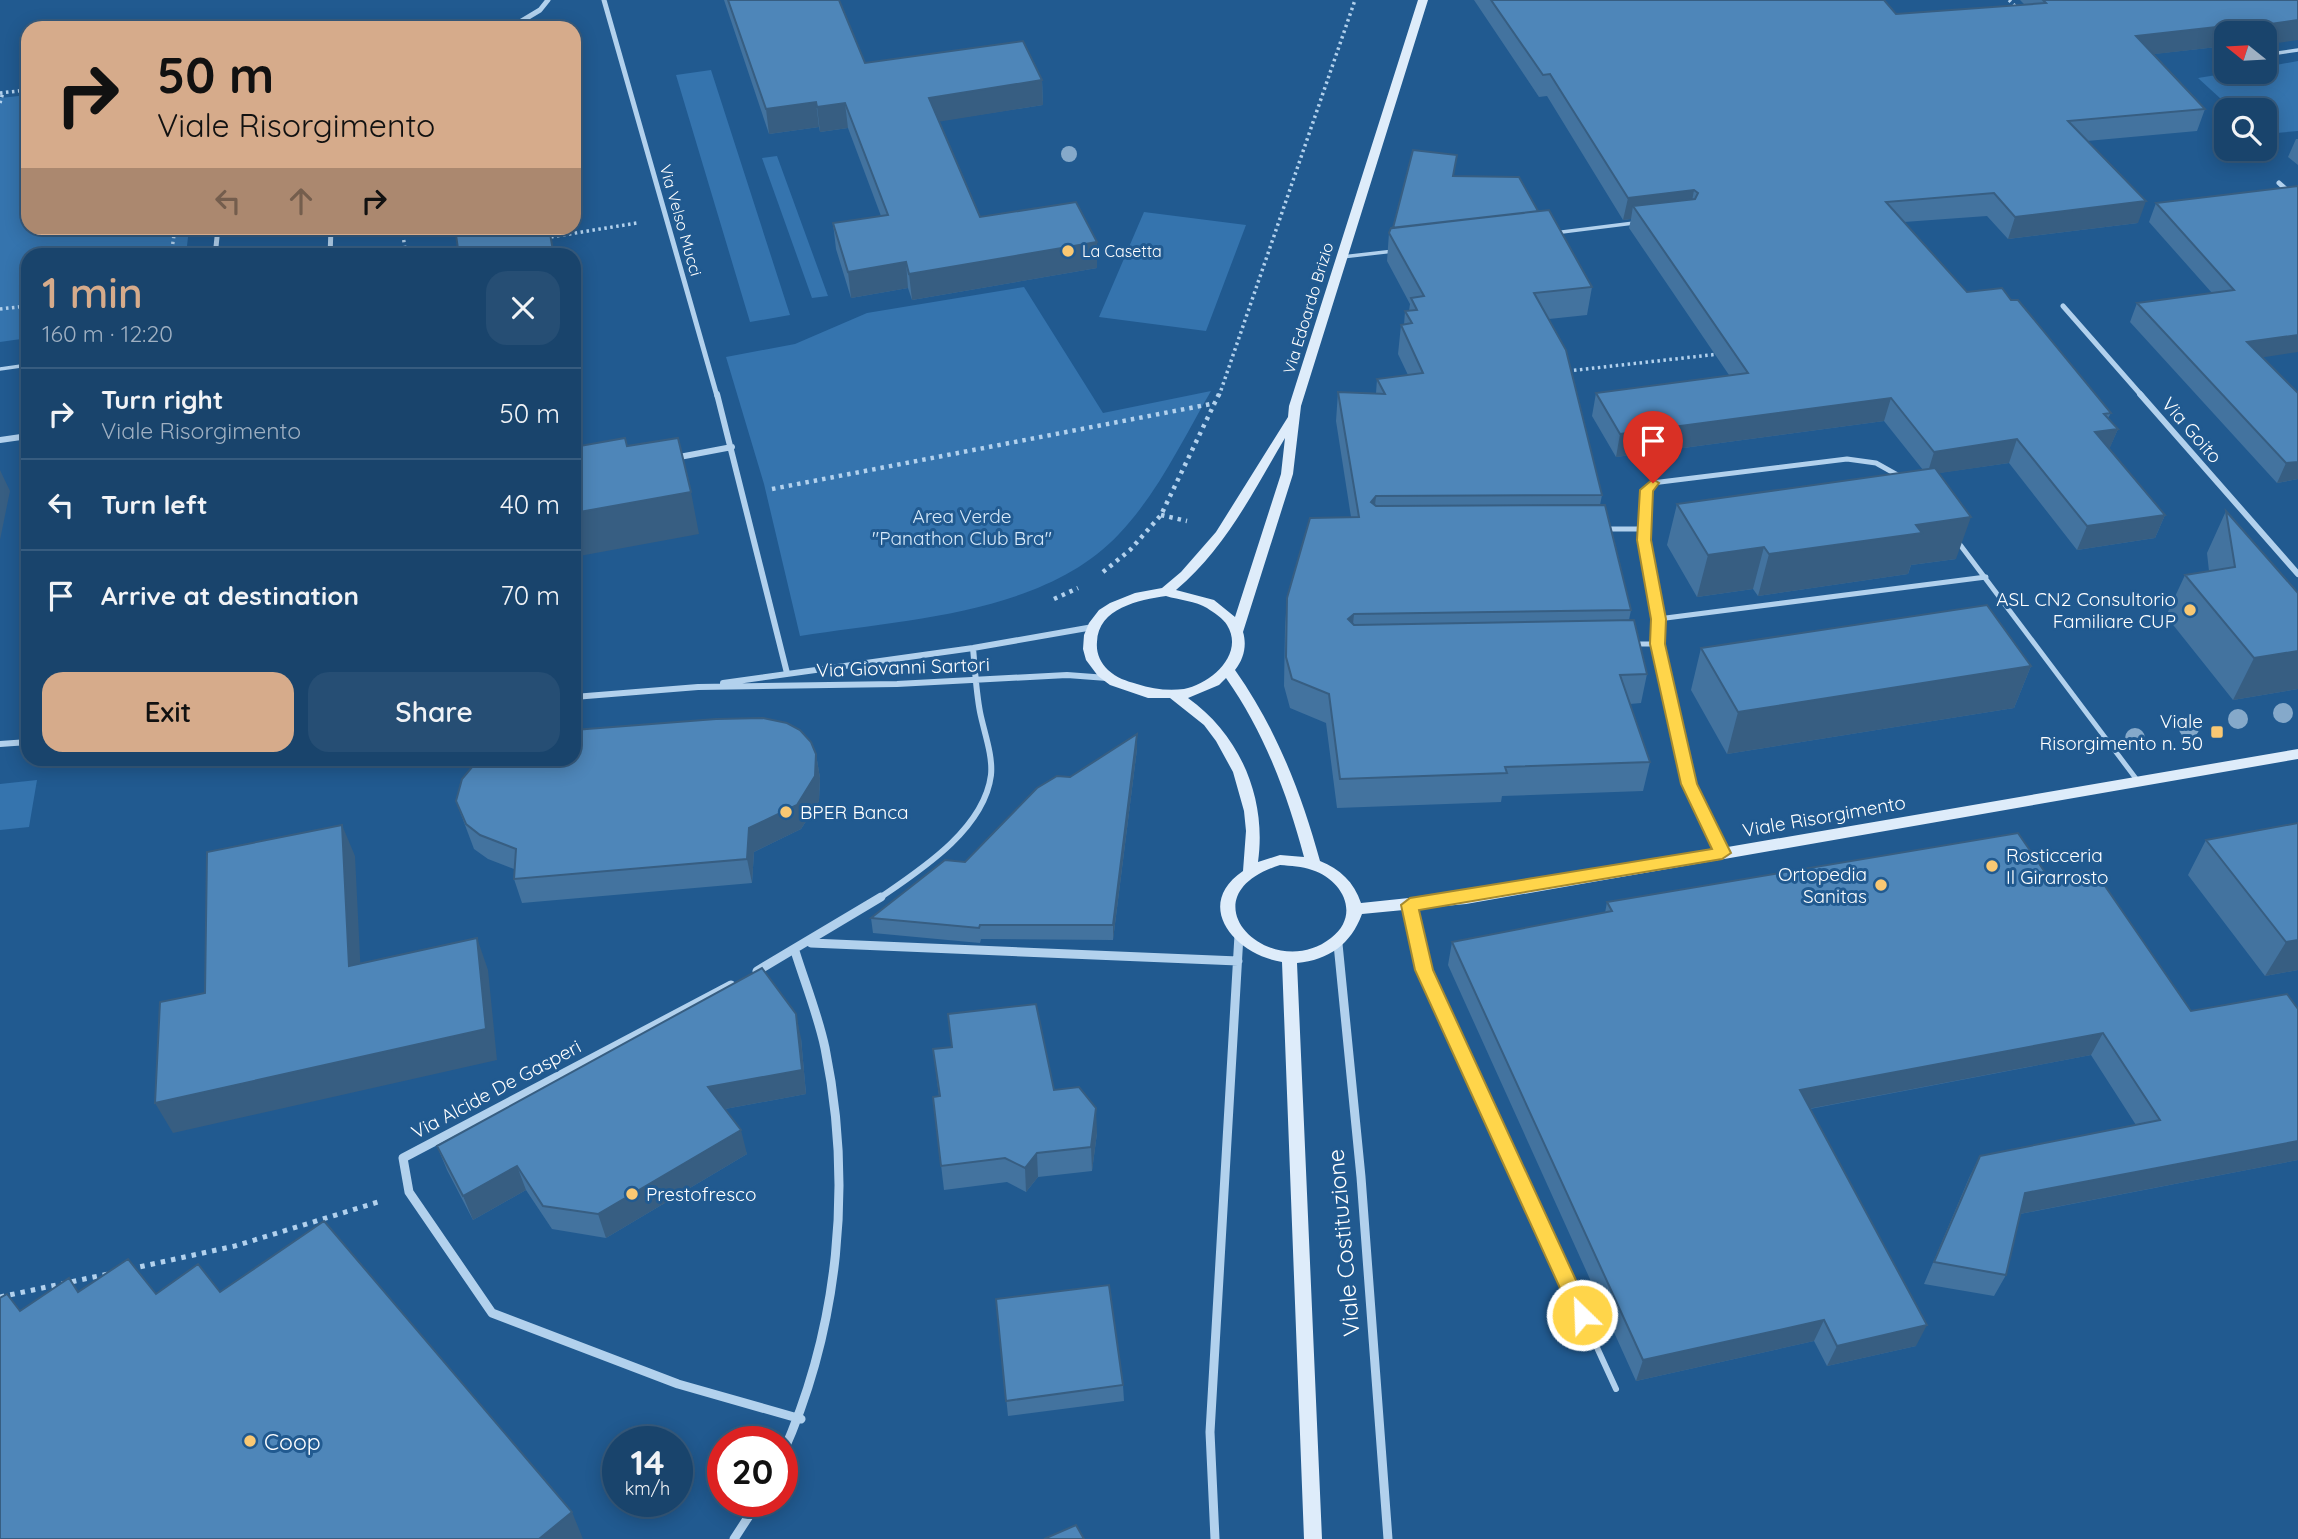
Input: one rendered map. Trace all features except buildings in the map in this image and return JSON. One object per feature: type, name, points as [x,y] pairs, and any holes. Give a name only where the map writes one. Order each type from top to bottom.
[{"type":"main road","name":"Via Edoardo Brizio","points":[[1238,629],[1287,474],[1293,416],[1423,0]]},
{"type":"main road","points":[[1166,592],[1189,575],[1223,530],[1293,416]]},
{"type":"main road","points":[[1166,592],[1210,602],[1227,614],[1238,629],[1241,643],[1238,659],[1229,672],[1196,691],[1175,695],[1150,694],[1128,688],[1108,678],[1097,667],[1091,654],[1093,627],[1104,613],[1121,601],[1142,594],[1166,592]]},
{"type":"main road","points":[[1229,672],[1251,701],[1273,746],[1304,827],[1313,863]]},
{"type":"main road","points":[[1175,695],[1209,722],[1232,754],[1252,811],[1255,849],[1251,870]]},
{"type":"main road","name":"Viale Risorgimento","points":[[1356,909],[1410,905],[2298,754]]},
{"type":"main road","points":[[1280,860],[1313,863],[1331,870],[1343,881],[1356,909],[1348,934],[1338,944],[1307,957],[1289,957],[1270,954],[1239,935],[1228,907],[1238,880],[1251,870],[1280,860]]},
{"type":"main road","name":"Viale Costituzione","points":[[1289,957],[1313,1539]]},
{"type":"street","points":[[522,21],[540,10],[548,0]]},
{"type":"street","name":"Via Velso Mucci","points":[[604,0],[732,447],[787,673]]},
{"type":"street","points":[[2279,183],[2298,200]]},
{"type":"street","name":"Via Goito","points":[[2063,306],[2298,574]]},
{"type":"street","points":[[0,440],[21,437]]},
{"type":"street","points":[[666,460],[732,447]]},
{"type":"street","name":"Via Giovanni Sartori","points":[[698,687],[973,648],[1093,627]]},
{"type":"street","name":"Via Alcide De Gasperi","points":[[801,1419],[678,1384],[492,1313],[409,1192],[403,1158],[811,943],[903,880],[970,825],[987,800],[991,775],[975,681],[973,648]]},
{"type":"street","name":"Via Giovanni Sartori","points":[[581,696],[698,687],[975,681],[1067,675],[1108,678]]},
{"type":"street","points":[[0,744],[21,742]]},
{"type":"street","points":[[1215,1539],[1210,1432],[1239,935]]},
{"type":"street","points":[[811,943],[1238,961]]},
{"type":"street","name":"Viale Costituzione","points":[[1338,944],[1363,1203],[1388,1539]]},
{"type":"street","points":[[795,951],[827,1056],[839,1183],[829,1325],[797,1426]]},
{"type":"street","points":[[734,1539],[748,1517]]},
{"type":"lane","points":[[2277,53],[2298,50]]},
{"type":"lane","points":[[1551,233],[1648,222]]},
{"type":"lane","points":[[1342,257],[1398,251]]},
{"type":"lane","points":[[0,369],[21,366]]},
{"type":"lane","points":[[1722,853],[1689,784],[1658,644],[1658,619],[1644,529],[1647,490],[1653,483],[1847,459],[1868,460],[1890,467],[1908,483]]},
{"type":"lane","points":[[1590,529],[1644,529]]},
{"type":"lane","points":[[1952,534],[2137,780]]},
{"type":"lane","points":[[1658,619],[1986,577]]},
{"type":"lane","points":[[1630,644],[1658,644]]},
{"type":"lane","points":[[1410,905],[1424,970],[1616,1389]]},
{"type":"path","points":[[1102,573],[1130,550],[1161,515],[1216,403],[1355,0]]},
{"type":"path","points":[[2009,0],[2018,9]]},
{"type":"path","points":[[0,103],[1,92],[21,91]]},
{"type":"path","points":[[581,232],[666,218]]},
{"type":"path","points":[[551,237],[563,235]]},
{"type":"path","points":[[0,309],[21,307]]},
{"type":"path","points":[[1556,372],[1721,354]]},
{"type":"path","points":[[743,495],[1216,403]]},
{"type":"path","points":[[1046,603],[1081,586]]},
{"type":"path","points":[[0,1297],[235,1246],[409,1192]]},
{"type":"green space","points":[[2298,61],[2298,131],[2277,133],[2277,98],[2220,98],[2198,78],[2214,75],[2214,84],[2277,84],[2277,65]]},
{"type":"green space","points":[[711,70],[790,315],[750,322],[676,75]]},
{"type":"green space","points":[[21,96],[21,235],[188,235],[187,248],[21,248],[21,339],[0,342],[0,98]]},
{"type":"green space","points":[[777,156],[828,296],[812,298],[762,158]]},
{"type":"green space","points":[[1144,212],[1246,225],[1206,331],[1099,317]]},
{"type":"green space","name":"Area Verde \"Panathon Club Bra\"","points":[[1024,287],[1103,413],[1211,391],[1158,483],[1119,534],[1088,561],[1052,582],[970,609],[927,618],[800,636],[764,484],[726,357],[795,344],[867,313]]},
{"type":"green space","points":[[37,780],[29,827],[0,830],[0,784]]},
{"type":"place","name":"La Casetta","points":[[1068,251]]},
{"type":"place","name":"ASL CN2 Consultorio Familiare CUP","points":[[2190,610]]},
{"type":"place","name":"Viale Risorgimento n. 50","points":[[2217,732]]},
{"type":"place","name":"BPER Banca","points":[[786,812]]},
{"type":"place","name":"Rosticceria Il Girarrosto","points":[[1992,866]]},
{"type":"place","name":"Ortopedia Sanitas","points":[[1881,885]]},
{"type":"place","name":"Prestofresco","points":[[632,1194]]},
{"type":"place","name":"Coop","points":[[250,1441]]},
{"type":"route","points":[[1582,1315],[1424,970],[1410,905],[1466,898],[1722,853],[1689,784],[1658,644],[1658,619],[1644,540],[1647,490],[1653,483]]}]
